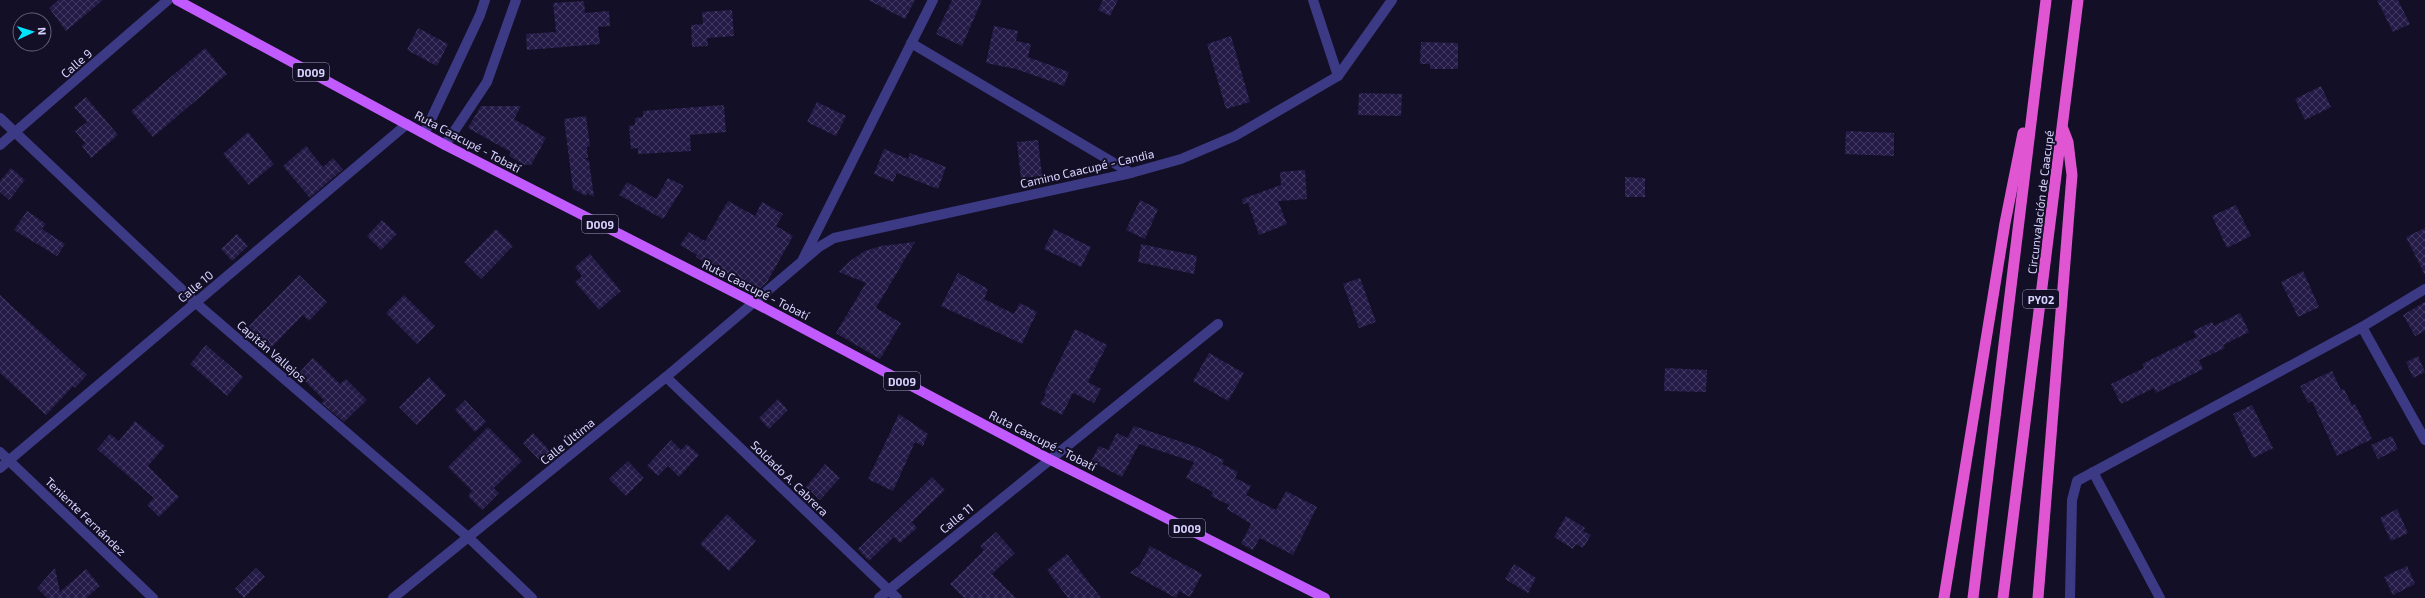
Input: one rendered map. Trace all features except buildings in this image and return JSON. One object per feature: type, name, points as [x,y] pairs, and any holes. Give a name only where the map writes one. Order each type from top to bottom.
[{"type":"highway","name":"Circunvalación de Caacupé","points":[[1973,598],[2030,121],[2046,0]]},
{"type":"highway","name":"Circunvalación de Caacupé","points":[[2003,598],[2078,0]]},
{"type":"highway","points":[[1944,598],[2005,223],[2019,146],[2024,130],[2030,121]]},
{"type":"highway","points":[[2038,598],[2072,175],[2068,142],[2062,127]]},
{"type":"main road","name":"Ruta Caacupé - Tobatí","points":[[177,0],[407,124],[425,132],[445,145],[755,303],[1049,459],[1325,598]]},
{"type":"street","name":"Calle 9","points":[[0,145],[168,0]]},
{"type":"street","points":[[425,132],[480,15],[485,0]]},
{"type":"street","points":[[445,145],[487,82],[516,0]]},
{"type":"street","points":[[800,265],[933,0]]},
{"type":"street","points":[[1312,0],[1338,76]]},
{"type":"street","name":"Camino Caacupé - Candia","points":[[755,303],[819,248],[834,238],[1131,173],[1182,159],[1235,136],[1338,76],[1392,0]]},
{"type":"street","points":[[911,43],[1131,173]]},
{"type":"street","name":"Capitán Vallejos","points":[[0,118],[196,302],[469,538],[532,598]]},
{"type":"street","name":"Calle 10","points":[[0,468],[407,124]]},
{"type":"street","points":[[2070,598],[2072,500],[2077,481],[2362,327],[2425,289]]},
{"type":"street","name":"Calle Última","points":[[393,598],[469,538],[755,303]]},
{"type":"street","name":"Calle 11","points":[[879,598],[1049,459],[1218,324]]},
{"type":"street","points":[[2362,327],[2425,440]]},
{"type":"street","name":"Soldado A. Cabrera","points":[[666,377],[897,598]]},
{"type":"street","name":"Teniente Fernández","points":[[0,452],[153,598]]},
{"type":"street","points":[[2093,472],[2160,598]]}]
